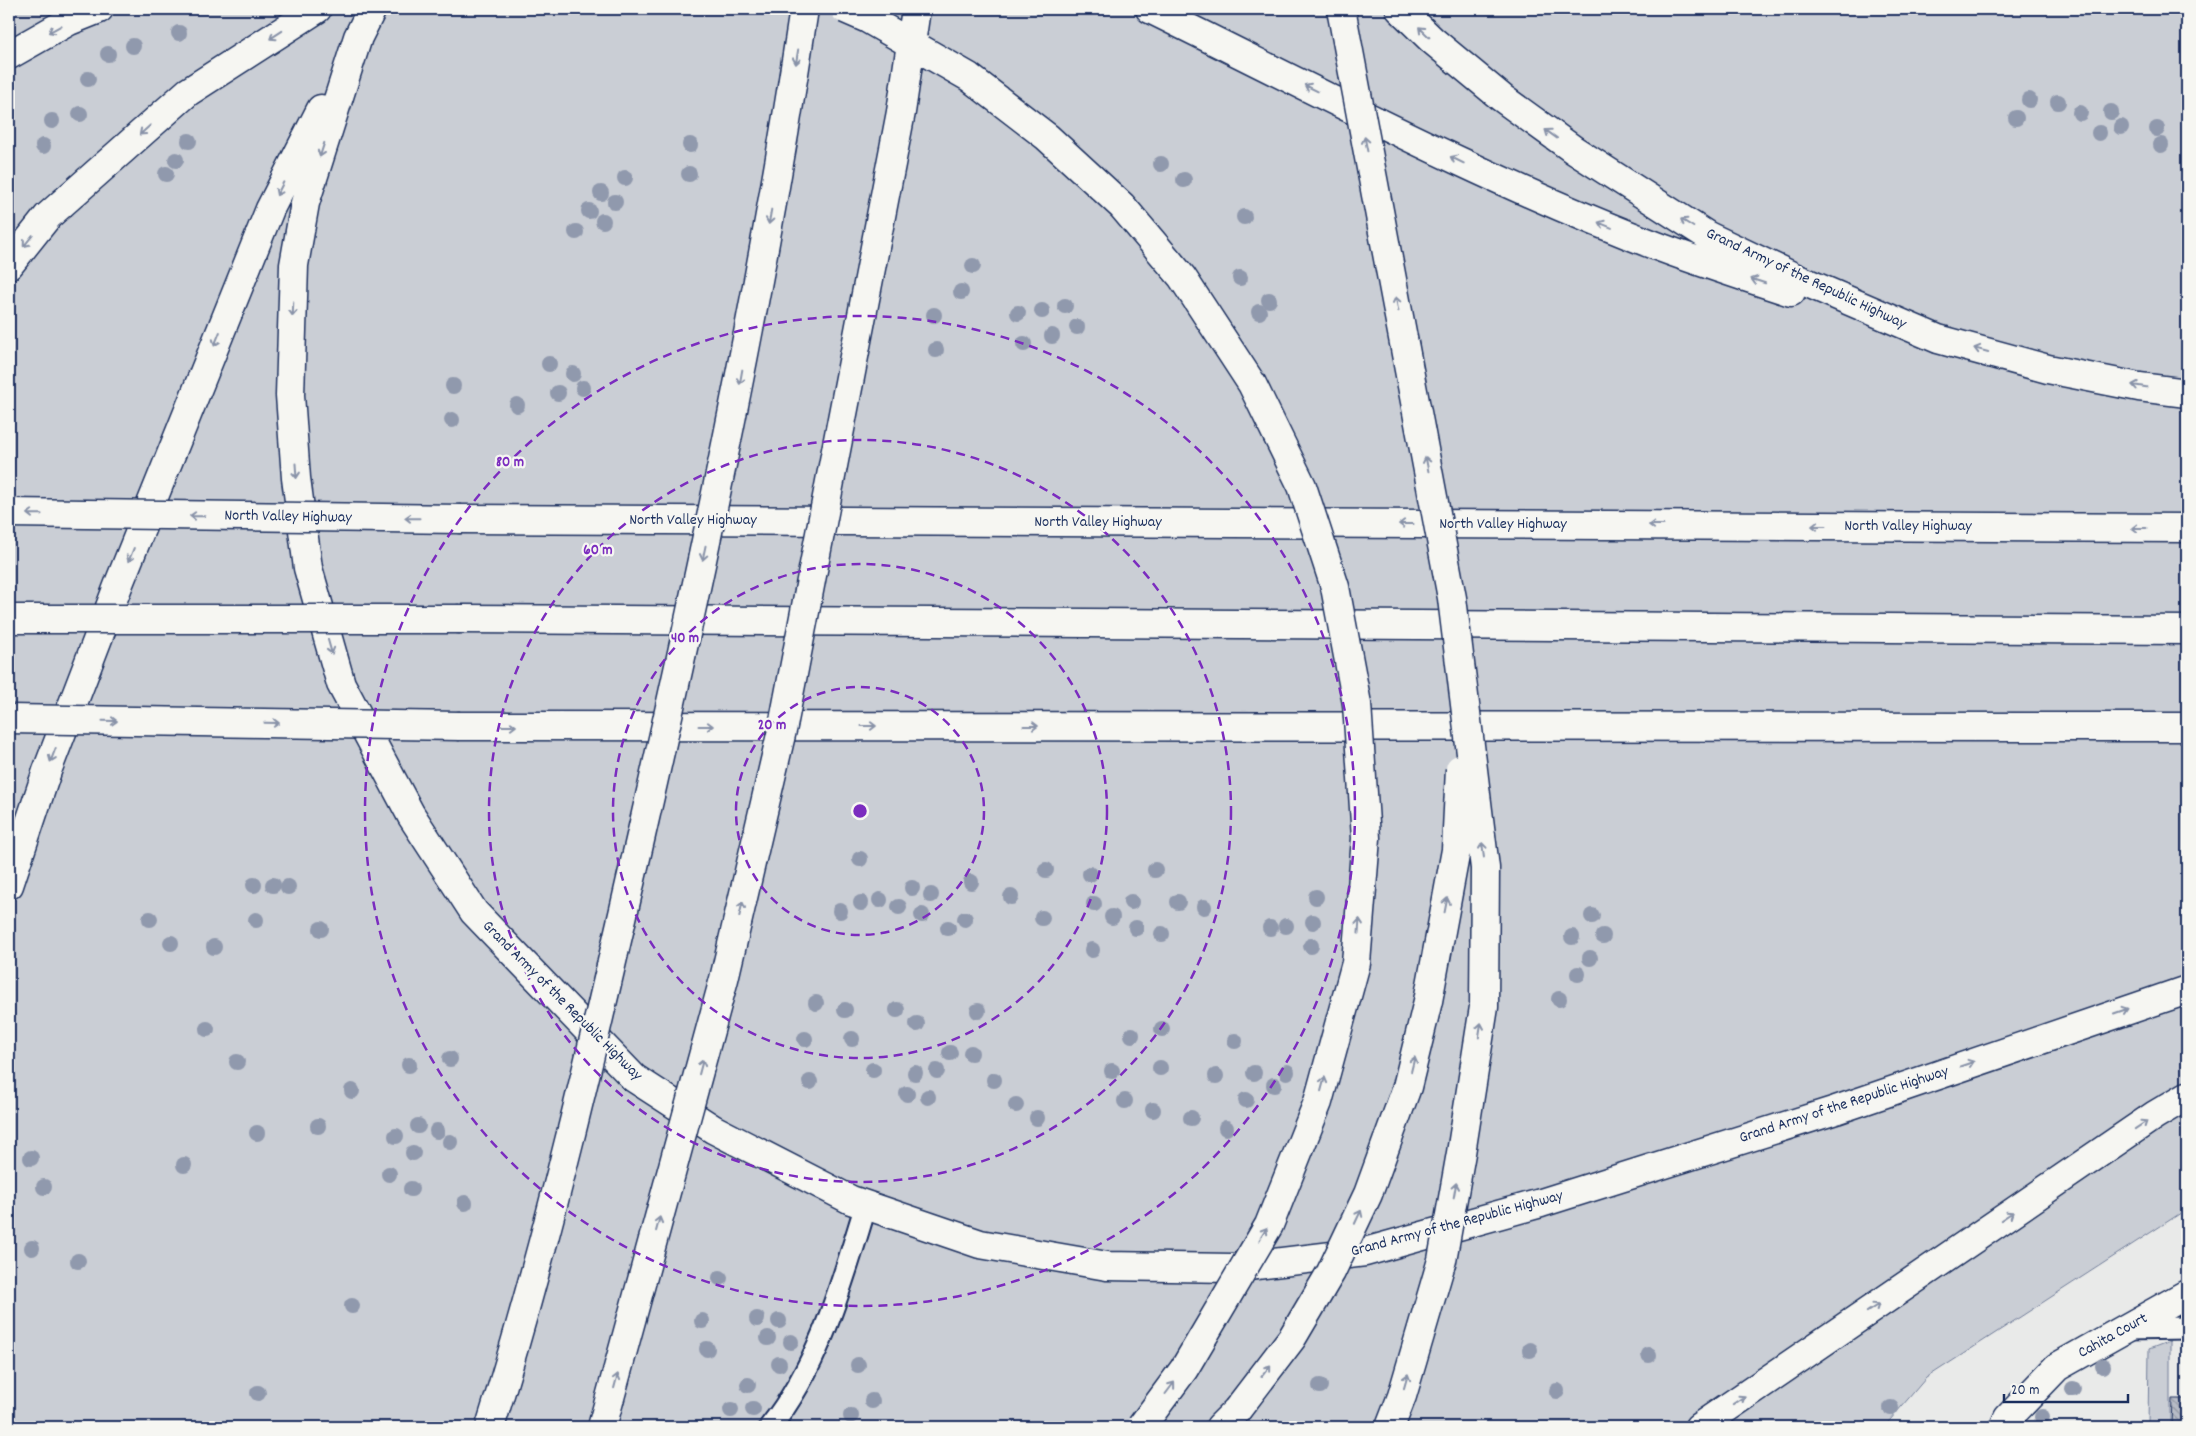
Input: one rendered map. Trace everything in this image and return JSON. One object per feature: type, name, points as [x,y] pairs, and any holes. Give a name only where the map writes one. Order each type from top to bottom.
[{"type":"main road","points":[[9,55],[69,21],[99,9]]},
{"type":"main road","points":[[9,265],[48,216],[188,92],[317,9]]},
{"type":"main road","name":"Grand Army of the Republic Highway","points":[[372,9],[358,37],[305,203],[294,265],[290,395],[296,478],[308,568],[340,684],[411,815],[474,912],[634,1078],[713,1129],[851,1200],[980,1244],[1108,1266],[1232,1268],[1365,1252],[1541,1202],[1836,1110],[2187,990]]},
{"type":"main road","points":[[490,1427],[523,1320],[590,1057],[669,715],[733,422],[790,106],[804,9]]},
{"type":"main road","points":[[845,9],[868,18],[970,77],[1047,137],[1122,206],[1182,277],[1252,384],[1302,486],[1336,588],[1357,704],[1366,838],[1356,963],[1318,1102],[1269,1225],[1184,1369],[1141,1427]]},
{"type":"main road","points":[[602,1427],[724,979],[783,726],[901,112],[916,9]]},
{"type":"main road","points":[[1150,9],[1474,168],[1578,214],[1663,248],[1938,338]]},
{"type":"main road","points":[[1341,9],[1452,598],[1485,868],[1484,1007],[1442,1260],[1402,1396],[1390,1427]]},
{"type":"main road","name":"Grand Army of the Republic Highway","points":[[1400,9],[1432,40],[1502,98],[1581,155],[1708,236],[1796,278],[1938,338],[2048,369],[2139,387],[2187,393]]},
{"type":"main road","points":[[9,885],[47,771],[120,581],[266,218],[358,37]]},
{"type":"main road","name":"North Valley Highway","points":[[9,513],[461,519],[2187,528]]},
{"type":"main road","points":[[1228,1418],[1292,1338],[1331,1272],[1368,1194],[1407,1087],[1428,1001],[1456,850],[1461,747],[1452,598]]},
{"type":"main road","points":[[9,619],[460,619],[2187,630]]},
{"type":"main road","points":[[9,719],[460,726],[2187,727]]},
{"type":"main road","points":[[1698,1427],[2155,1115],[2187,1096]]},
{"type":"main road","name":"Cahita Court","points":[[2004,1427],[2008,1418],[2057,1367],[2187,1294]]},
{"type":"lane","points":[[770,1427],[801,1383],[824,1332],[866,1205]]},
{"type":"lane","points":[[2125,1329],[2187,1328]]},
{"type":"shaded area","points":[[9,9],[2187,9],[2187,1209],[1926,1378],[1884,1427],[9,1427]]},
{"type":"shaded area","points":[[2170,1341],[2170,1427],[2148,1427],[2149,1349]]},
{"type":"building","points":[[2172,1399],[2187,1399],[2187,1427],[2171,1427]]}]
